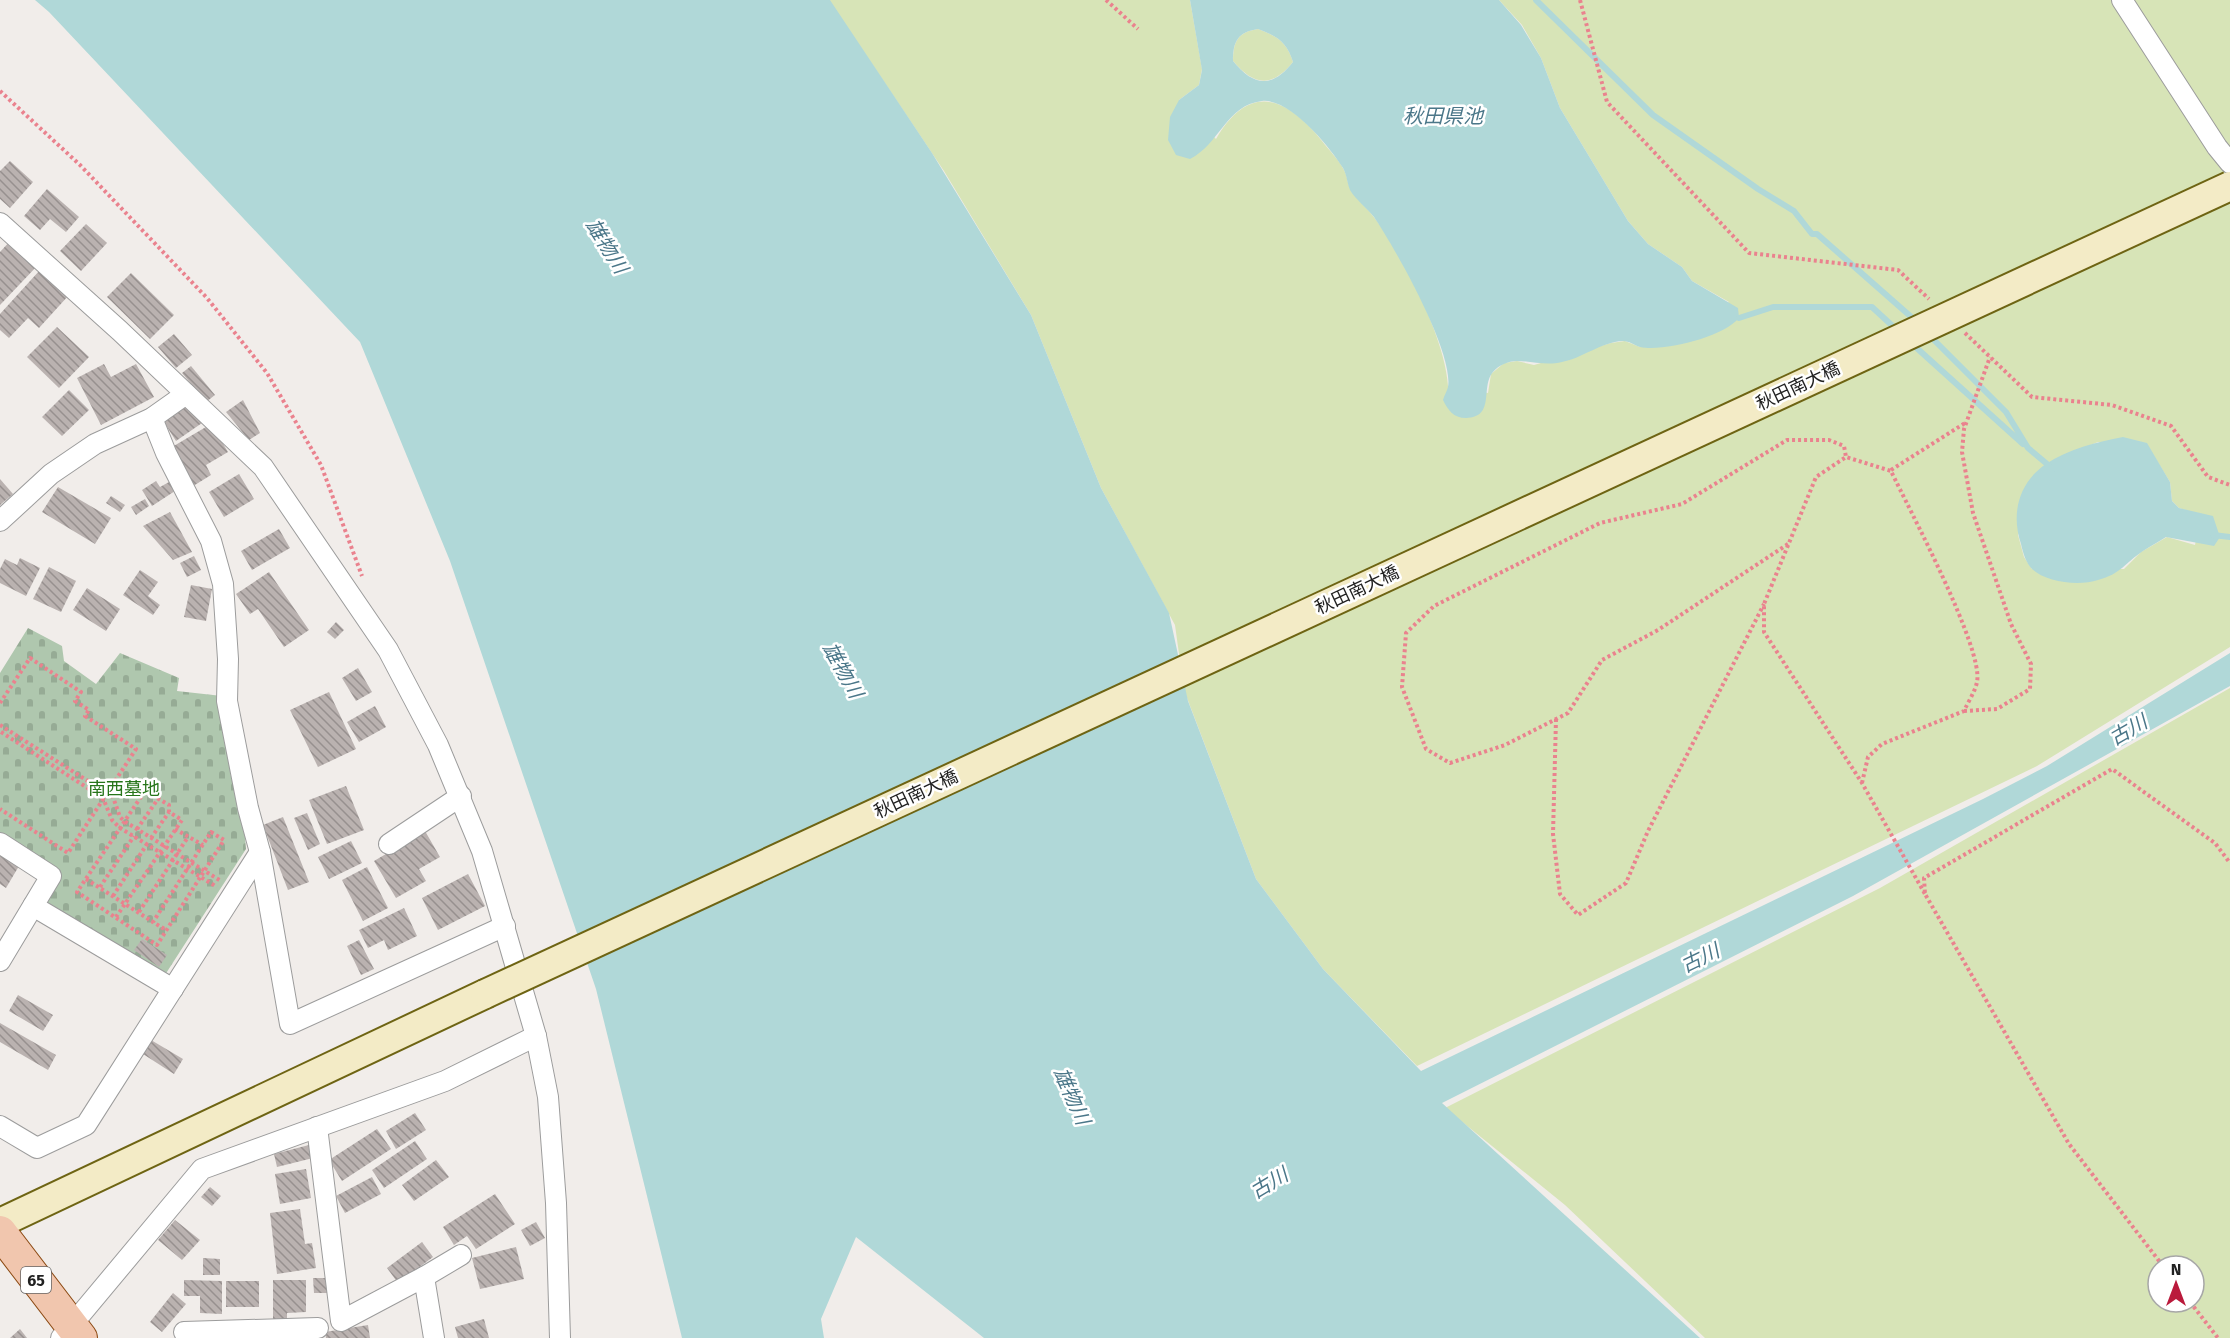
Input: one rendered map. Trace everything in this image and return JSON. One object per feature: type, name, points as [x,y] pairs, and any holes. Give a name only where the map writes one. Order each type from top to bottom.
[{"type":"main road","name":"65","points":[[0,1232],[72,1334]]},
{"type":"street","points":[[2122,0],[2217,147],[2230,163]]},
{"type":"street","name":"秋田南大橋","points":[[0,1223],[485,994],[2230,186]]},
{"type":"street","points":[[0,223],[263,467],[388,650],[461,795],[505,926],[536,1036],[548,1097],[556,1203],[560,1338]]},
{"type":"street","points":[[0,521],[51,474],[86,450],[152,418],[186,394]]},
{"type":"street","points":[[152,418],[166,453],[210,541],[223,584],[228,659],[227,701],[248,808],[260,852],[290,1024],[505,926]]},
{"type":"street","points":[[389,844],[461,795]]},
{"type":"street","points":[[0,843],[51,876],[0,961]]},
{"type":"street","points":[[0,1126],[36,1148],[86,1125],[260,852]]},
{"type":"street","points":[[33,906],[173,989]]},
{"type":"street","points":[[72,1334],[202,1169],[445,1081],[536,1036]]},
{"type":"street","points":[[317,1127],[341,1321]]},
{"type":"street","points":[[184,1332],[319,1333],[461,1255]]},
{"type":"street","points":[[424,1277],[434,1338]]},
{"type":"path","points":[[1106,0],[1138,29]]},
{"type":"path","points":[[1580,0],[1607,102],[1749,253],[1898,270],[1932,302]]},
{"type":"path","points":[[0,91],[80,165],[207,298],[267,373],[321,465],[366,587]]},
{"type":"path","points":[[1957,326],[2032,397],[2112,405],[2171,426],[2208,477],[2230,485]]},
{"type":"path","points":[[1862,783],[1868,757],[1882,744],[1964,711],[1998,709],[2030,689],[2031,664],[2011,624],[1973,513],[1962,452],[1966,423],[1990,357]]},
{"type":"path","points":[[1891,471],[1966,423]]},
{"type":"path","points":[[1788,544],[1658,630],[1602,660],[1568,713],[1505,745],[1450,763],[1426,749],[1402,687],[1406,633],[1434,606],[1600,523],[1682,504],[1787,440],[1829,440],[1844,446],[1846,457]]},
{"type":"path","points":[[1846,457],[1891,471],[1957,609],[1974,651],[1978,681],[1964,711]]},
{"type":"path","points":[[1556,718],[1553,834],[1560,894],[1578,915],[1626,884],[1648,831],[1764,604],[1816,477],[1846,457]]},
{"type":"path","points":[[1764,604],[1764,632],[1886,823],[2069,1144],[2154,1254]]},
{"type":"path","points":[[0,703],[30,658],[81,692],[75,701],[88,710],[85,716],[136,749],[68,853],[0,809]]},
{"type":"path","points":[[0,725],[113,797],[120,818],[124,821],[224,883]]},
{"type":"path","points":[[0,732],[104,798],[112,820],[120,828],[220,889]]},
{"type":"path","points":[[1925,894],[1924,878],[2112,770],[2215,843],[2230,863]]},
{"type":"path","points":[[151,838],[169,812],[169,805],[145,791],[77,891],[157,945],[224,840],[211,832],[153,922]]},
{"type":"path","points":[[137,829],[158,799]]},
{"type":"path","points":[[116,917],[182,820],[169,812]]},
{"type":"path","points":[[175,829],[202,845]]},
{"type":"path","points":[[100,887],[134,836]]},
{"type":"path","points":[[139,912],[188,837]]},
{"type":"path","points":[[113,896],[147,844]]},
{"type":"path","points":[[86,879],[166,930]]},
{"type":"path","points":[[2199,1314],[2218,1338]]},
{"type":"green space","points":[[829,0],[1190,0],[1202,69],[1199,85],[1179,100],[1216,139],[1241,109],[1254,103],[1267,102],[1281,105],[1308,125],[1339,163],[1352,192],[1385,232],[1409,274],[1431,321],[1445,366],[1448,386],[1488,393],[1491,374],[1504,363],[1517,361],[1534,365],[1625,341],[1640,347],[1729,302],[1692,281],[1682,267],[1648,244],[1628,221],[1560,108],[1541,58],[1522,25],[1499,0],[2230,0],[2230,647],[2037,766],[1417,1066],[1323,969],[1256,879],[1184,690],[1175,625],[1101,488],[1031,315],[944,171]],"holes":[[[2098,442],[2146,443],[2170,482],[2172,501],[2179,508],[2201,515],[2195,545],[2167,537],[2141,552],[2124,569],[2032,569],[2024,557],[2018,535],[2058,458]]]},
{"type":"green space","points":[[1258,29],[1271,34],[1280,41],[1288,49],[1293,62],[1270,80],[1263,81],[1248,75],[1233,61],[1234,48],[1241,35]]},
{"type":"green space","name":"南西墓地","points":[[28,628],[62,646],[64,661],[96,684],[120,653],[179,678],[177,691],[222,696],[231,777],[243,815],[246,849],[163,978],[44,904],[61,876],[0,837],[0,673]]},
{"type":"green space","points":[[2230,688],[2230,1338],[1705,1338],[1565,1205],[1445,1108],[1880,888]]},
{"type":"water","points":[[35,0],[830,0],[932,153],[1031,315],[1101,488],[1169,613],[1188,701],[1256,879],[1323,969],[1421,1071],[2047,766],[2230,653],[2230,686],[1853,896],[1442,1103],[1700,1338],[984,1338],[856,1237],[821,1319],[824,1338],[682,1338],[596,989],[450,561],[360,342],[49,12]]},
{"type":"water","name":"秋田県池","points":[[1190,0],[1499,0],[1521,25],[1541,58],[1560,108],[1628,221],[1648,244],[1682,267],[1692,281],[1738,308],[1739,318],[1731,325],[1707,337],[1678,345],[1650,348],[1623,341],[1607,344],[1570,360],[1556,363],[1517,361],[1501,365],[1489,378],[1486,400],[1481,412],[1466,418],[1458,417],[1449,410],[1443,400],[1448,387],[1442,350],[1408,275],[1374,217],[1350,190],[1343,168],[1329,148],[1297,115],[1273,102],[1262,101],[1250,104],[1231,117],[1209,144],[1190,159],[1176,155],[1168,140],[1170,117],[1179,100],[1199,85],[1202,70]],"holes":[[[1258,29],[1276,37],[1288,49],[1293,62],[1278,77],[1270,80],[1263,81],[1248,76],[1233,61],[1236,43],[1241,35]]]},
{"type":"water","points":[[2123,437],[2147,443],[2170,482],[2172,501],[2179,508],[2213,516],[2220,537],[2214,546],[2166,537],[2112,575],[2091,582],[2064,582],[2038,574],[2025,558],[2018,533],[2019,500],[2029,480],[2046,464],[2064,454]]},
{"type":"building","points":[[10,161],[33,182],[10,208],[0,199],[0,171]]},
{"type":"building","points":[[47,189],[79,217],[66,232],[50,219],[40,230],[24,216]]},
{"type":"building","points":[[86,224],[107,243],[81,271],[60,251]]},
{"type":"building","points":[[11,240],[38,265],[0,305],[0,252]]},
{"type":"building","points":[[40,270],[69,295],[39,328],[28,318],[9,338],[0,330],[0,314]]},
{"type":"building","points":[[131,273],[174,315],[150,339],[107,297]]},
{"type":"building","points":[[57,327],[89,357],[59,388],[27,357]]},
{"type":"building","points":[[174,334],[192,355],[176,368],[158,347]]},
{"type":"building","points":[[104,364],[111,377],[136,364],[154,397],[101,425],[77,378]]},
{"type":"building","points":[[191,366],[215,395],[206,402],[182,373]]},
{"type":"building","points":[[69,390],[89,410],[62,436],[42,417]]},
{"type":"building","points":[[243,400],[260,433],[249,440],[226,412]]},
{"type":"building","points":[[187,402],[202,423],[176,441],[162,419]]},
{"type":"building","points":[[211,424],[228,452],[206,465],[211,475],[190,488],[167,450]]},
{"type":"building","points":[[239,474],[254,499],[224,517],[209,492]]},
{"type":"building","points":[[0,479],[13,494],[0,505]]},
{"type":"building","points":[[156,481],[160,487],[169,482],[175,491],[152,506],[142,490]]},
{"type":"building","points":[[58,487],[111,518],[95,544],[42,512]]},
{"type":"building","points":[[111,496],[125,505],[120,512],[106,503]]},
{"type":"building","points":[[145,499],[149,506],[136,515],[131,507]]},
{"type":"building","points":[[170,512],[192,552],[173,560],[143,526]]},
{"type":"building","points":[[279,529],[290,548],[252,570],[241,551]]},
{"type":"building","points":[[194,556],[201,570],[187,577],[180,563]]},
{"type":"building","points":[[20,558],[40,568],[26,596],[0,583],[0,569],[5,559],[17,565]]},
{"type":"building","points":[[49,567],[76,581],[61,612],[33,599]]},
{"type":"building","points":[[140,570],[158,582],[148,596],[160,605],[153,615],[123,595]]},
{"type":"building","points":[[269,572],[309,630],[284,647],[258,609],[250,614],[236,594]]},
{"type":"building","points":[[191,585],[212,589],[206,621],[184,617]]},
{"type":"building","points":[[87,588],[120,609],[106,631],[73,610]]},
{"type":"building","points":[[336,622],[344,630],[335,639],[327,632]]},
{"type":"building","points":[[358,668],[372,692],[356,701],[342,678]]},
{"type":"building","points":[[329,692],[356,749],[318,767],[290,710]]},
{"type":"building","points":[[375,706],[386,727],[359,742],[347,722]]},
{"type":"building","points":[[346,786],[364,830],[327,844],[309,800]]},
{"type":"building","points":[[307,813],[320,844],[308,850],[294,818]]},
{"type":"building","points":[[283,817],[309,882],[288,890],[263,825]]},
{"type":"building","points":[[425,831],[440,857],[419,869],[426,881],[396,898],[374,861]]},
{"type":"building","points":[[351,841],[362,863],[329,879],[318,857]]},
{"type":"building","points":[[0,855],[19,866],[6,888],[0,884]]},
{"type":"building","points":[[367,867],[388,908],[363,921],[342,880]]},
{"type":"building","points":[[468,874],[485,906],[438,930],[422,898]]},
{"type":"building","points":[[404,908],[417,936],[388,950],[384,940],[368,948],[359,930]]},
{"type":"building","points":[[142,939],[167,955],[159,967],[134,950]]},
{"type":"building","points":[[359,940],[374,969],[361,975],[347,946]]},
{"type":"building","points":[[18,995],[53,1015],[43,1031],[9,1011]]},
{"type":"building","points":[[0,1023],[56,1055],[48,1070],[0,1042]]},
{"type":"building","points":[[151,1040],[183,1059],[174,1074],[143,1054]]},
{"type":"building","points":[[415,1113],[426,1130],[396,1149],[386,1131]]},
{"type":"building","points":[[377,1129],[391,1149],[342,1181],[329,1160]]},
{"type":"building","points":[[415,1141],[427,1159],[384,1188],[372,1170]]},
{"type":"building","points":[[309,1145],[313,1158],[277,1167],[274,1154]]},
{"type":"building","points":[[436,1160],[449,1177],[414,1201],[402,1185]]},
{"type":"building","points":[[306,1169],[311,1198],[280,1204],[275,1174]]},
{"type":"building","points":[[372,1177],[381,1194],[345,1213],[336,1196]]},
{"type":"building","points":[[210,1187],[221,1196],[212,1206],[201,1197]]},
{"type":"building","points":[[495,1194],[515,1224],[476,1249],[467,1236],[454,1245],[443,1227]]},
{"type":"building","points":[[300,1209],[305,1244],[312,1243],[316,1268],[277,1274],[270,1213]]},
{"type":"building","points":[[175,1220],[200,1240],[182,1260],[158,1240]]},
{"type":"building","points":[[536,1222],[545,1238],[530,1246],[521,1230]]},
{"type":"building","points":[[422,1242],[433,1257],[398,1283],[387,1268]]},
{"type":"building","points":[[516,1247],[524,1279],[480,1289],[472,1258]]},
{"type":"building","points":[[203,1258],[220,1259],[220,1275],[203,1275]]},
{"type":"building","points":[[313,1278],[330,1278],[330,1293],[314,1293]]},
{"type":"building","points":[[184,1280],[222,1281],[222,1314],[200,1313],[200,1296],[184,1296]]},
{"type":"building","points":[[273,1280],[306,1280],[306,1312],[287,1313],[287,1321],[273,1321]]},
{"type":"building","points":[[226,1281],[259,1281],[259,1307],[226,1307]]},
{"type":"building","points":[[173,1293],[186,1304],[162,1332],[150,1322]]},
{"type":"building","points":[[484,1319],[489,1338],[458,1338],[455,1327]]},
{"type":"building","points":[[368,1325],[370,1338],[326,1338],[325,1332]]},
{"type":"building","points":[[20,1329],[27,1338],[10,1338]]},
{"type":"waterway","points":[[1536,0],[1653,115],[1758,189],[1794,211],[1812,234],[1817,234],[1917,322]]},
{"type":"waterway","points":[[1739,318],[1773,307],[1872,307],[1898,331]]},
{"type":"waterway","points":[[1928,334],[2006,412],[2028,448],[2053,469]]},
{"type":"waterway","points":[[1910,342],[2023,444]]},
{"type":"waterway","points":[[2213,535],[2230,537]]},
{"type":"water label","name":"雄物川","points":[[607,246]]},
{"type":"water label","name":"雄物川","points":[[843,670]]},
{"type":"water label","name":"古川","points":[[2128,730]]},
{"type":"water label","name":"古川","points":[[1700,958]]},
{"type":"water label","name":"雄物川","points":[[1072,1096]]},
{"type":"water label","name":"古川","points":[[1269,1183]]}]
